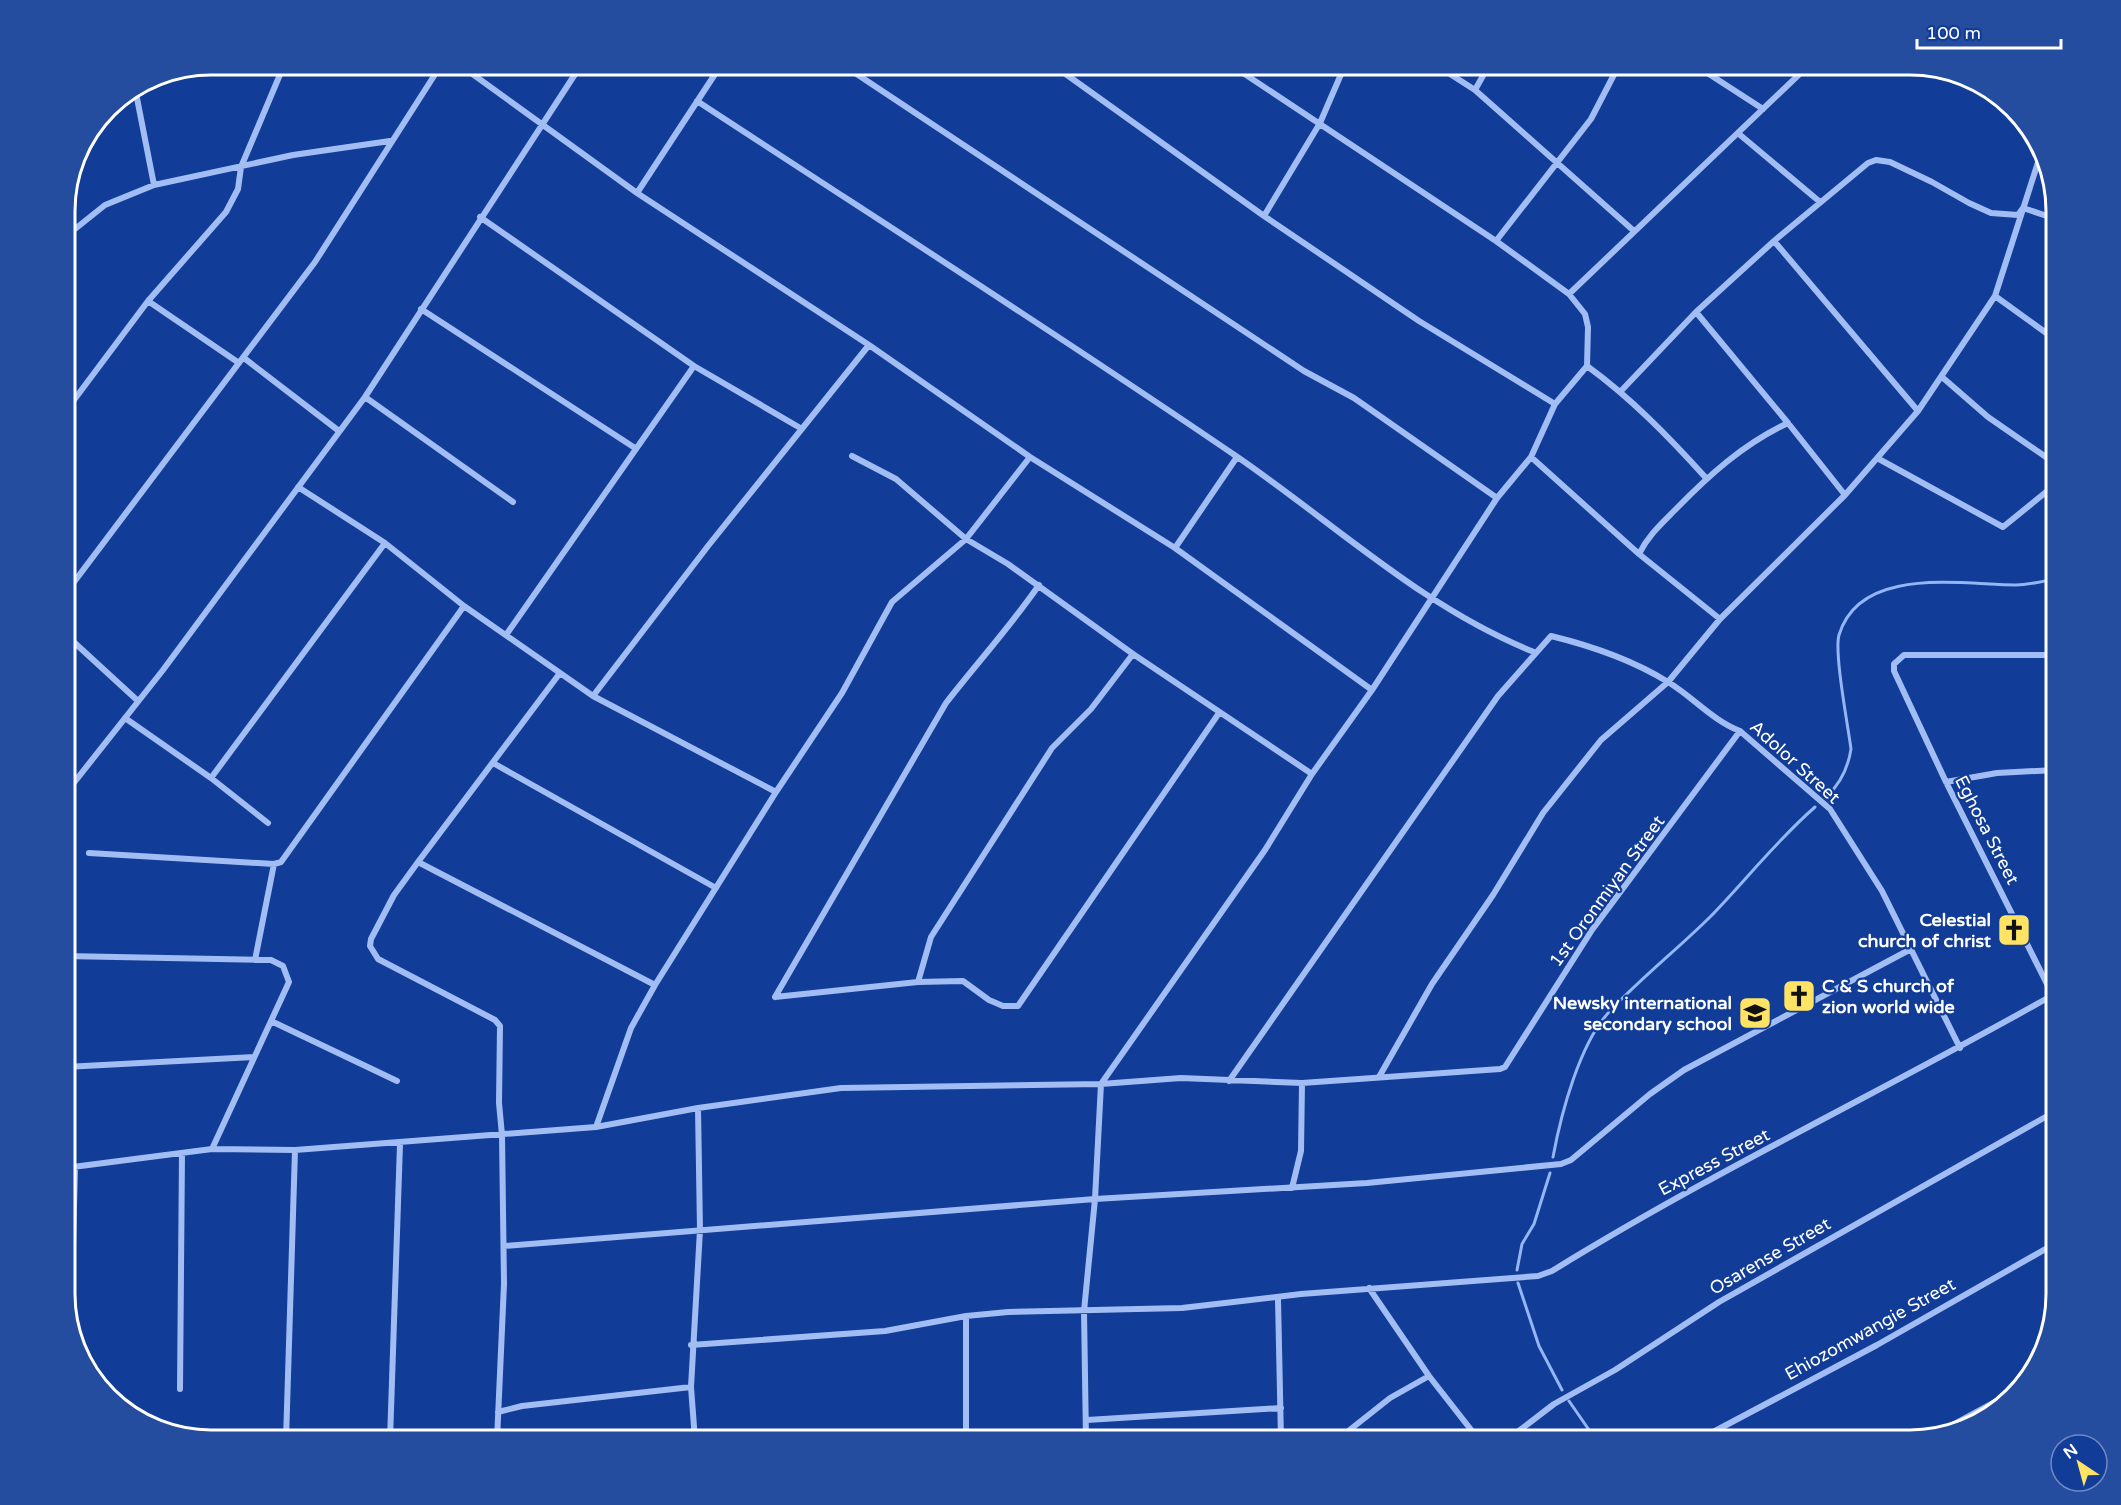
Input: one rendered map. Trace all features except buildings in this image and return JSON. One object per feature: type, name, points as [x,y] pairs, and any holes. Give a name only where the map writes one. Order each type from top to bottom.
[{"type":"street","points":[[75,399],[148,301],[226,212],[238,189],[241,167],[279,75]]},
{"type":"street","points":[[75,581],[315,262],[434,75]]},
{"type":"street","points":[[475,75],[637,193],[868,345],[1030,456],[1175,548],[1372,690]]},
{"type":"street","points":[[75,781],[138,701],[365,397],[573,75]]},
{"type":"street","points":[[637,193],[714,75]]},
{"type":"street","points":[[860,75],[1304,371],[1354,398],[1497,498]]},
{"type":"street","points":[[1068,75],[1264,216],[1429,327],[1555,404]]},
{"type":"street","points":[[1086,1430],[1084,1311],[1095,1199],[1101,1084],[1265,850],[1312,774],[1372,690],[1497,498],[1531,457],[1555,404],[1587,366],[1588,327],[1585,314],[1569,294],[1496,241],[1248,75]]},
{"type":"street","points":[[1264,216],[1320,123],[1340,75]]},
{"type":"street","points":[[1452,75],[1475,90],[1634,231]]},
{"type":"street","points":[[1475,90],[1483,75]]},
{"type":"street","points":[[1496,241],[1591,119],[1613,75]]},
{"type":"street","points":[[1712,75],[1763,109]]},
{"type":"street","points":[[1569,294],[1739,134],[1798,75]]},
{"type":"street","points":[[137,97],[154,185]]},
{"type":"street","points":[[697,101],[1237,457],[1432,598],[1495,637],[1534,652],[1498,696],[1229,1081]]},
{"type":"street","points":[[1739,134],[1820,202]]},
{"type":"street","points":[[75,229],[105,204],[154,185],[344,146],[390,141]]},
{"type":"street","points":[[1621,391],[1696,312],[1774,241],[1868,163],[1882,159],[1991,213],[2018,215],[2023,208]]},
{"type":"street","points":[[75,1167],[212,1149],[295,1150],[399,1144],[596,1127],[698,1108],[841,1088],[1101,1084],[1181,1078],[1302,1083],[1379,1077],[1432,984],[1493,895],[1543,813],[1601,740],[1668,682],[1720,619],[1845,495],[1918,411],[1995,296],[2038,164]]},
{"type":"street","points":[[2023,208],[2046,216]]},
{"type":"street","points":[[480,217],[694,366],[802,429]]},
{"type":"street","points":[[1774,241],[1918,411]]},
{"type":"street","points":[[1995,296],[2046,333]]},
{"type":"street","points":[[148,301],[242,361],[339,431]]},
{"type":"street","points":[[421,309],[634,448]]},
{"type":"street","points":[[1696,312],[1845,495]]},
{"type":"street","points":[[593,696],[868,345]]},
{"type":"street","points":[[506,635],[634,448],[694,366]]},
{"type":"street","points":[[1587,366],[1621,391],[1677,445],[1706,478]]},
{"type":"street","points":[[1942,377],[1988,417],[2046,457]]},
{"type":"street","points":[[365,397],[513,502]]},
{"type":"street","points":[[1639,554],[1648,537],[1706,478],[1761,435],[1788,423]]},
{"type":"street","points":[[852,456],[906,487],[966,539],[1039,585],[1132,654],[1312,774]]},
{"type":"street","points":[[596,1127],[631,1028],[655,985],[776,792],[842,693],[892,602],[966,539],[1030,456]]},
{"type":"street","points":[[1175,548],[1237,457]]},
{"type":"street","points":[[1531,457],[1639,554],[1720,619]]},
{"type":"street","points":[[1877,458],[2003,527],[2046,492]]},
{"type":"street","points":[[298,487],[385,543],[464,606],[593,696],[776,792]]},
{"type":"street","points":[[211,778],[385,543]]},
{"type":"street","points":[[1039,585],[1013,623],[978,662],[946,704],[775,997],[918,982],[963,981],[989,1000],[1003,1006],[1018,1006],[1219,713]]},
{"type":"street","points":[[89,853],[274,864],[281,862],[464,606]]},
{"type":"street","name":"Adolor Street","points":[[1534,652],[1551,636],[1604,649],[1668,682],[1724,724],[1740,731],[1830,809],[1882,891],[1960,1048]]},
{"type":"street","points":[[75,643],[138,701]]},
{"type":"street","points":[[918,982],[931,937],[1052,748],[1091,709],[1132,654]]},
{"type":"street","name":"Eghosa Street","points":[[2046,655],[1904,655],[1894,664],[1894,671],[1946,782],[2046,981]]},
{"type":"street","points":[[497,1430],[504,1246],[502,1135],[499,1103],[500,1026],[495,1020],[378,958],[370,946],[371,939],[394,895],[560,673]]},
{"type":"street","points":[[125,718],[211,778],[268,824]]},
{"type":"street","name":"1st Oronmiyan Street","points":[[1379,1077],[1505,1067],[1592,930],[1740,731]]},
{"type":"street","points":[[493,763],[716,888]]},
{"type":"street","points":[[1946,782],[1997,773],[2046,771]]},
{"type":"street","points":[[418,862],[655,985]]},
{"type":"street","points":[[255,960],[274,864]]},
{"type":"street","points":[[504,1246],[1095,1199],[1367,1183],[1561,1164],[1571,1160],[1650,1094],[1684,1070],[1911,949]]},
{"type":"street","points":[[75,956],[271,960],[283,966],[289,982],[212,1149]]},
{"type":"street","name":"Express Street","points":[[691,1345],[885,1331],[966,1316],[1008,1312],[1182,1308],[1369,1288],[1516,1278],[1552,1271],[1690,1191],[1960,1048],[2046,999]]},
{"type":"street","points":[[271,1021],[397,1081]]},
{"type":"street","points":[[75,1066],[254,1057]]},
{"type":"street","points":[[1292,1188],[1301,1151],[1302,1083]]},
{"type":"street","points":[[693,1430],[691,1345],[700,1230],[698,1108]]},
{"type":"street","name":"Osarense Street","points":[[1520,1430],[1554,1404],[1615,1370],[1719,1302],[2046,1117]]},
{"type":"street","points":[[390,1430],[399,1144]]},
{"type":"street","points":[[286,1430],[295,1150]]},
{"type":"street","points":[[180,1389],[182,1153]]},
{"type":"street","name":"Ehiozomwangie Street","points":[[1717,1430],[1877,1345],[2046,1249]]},
{"type":"street","points":[[1369,1288],[1429,1376],[1471,1430]]},
{"type":"street","points":[[1278,1299],[1281,1430]]},
{"type":"street","points":[[966,1316],[966,1430]]},
{"type":"street","points":[[1350,1430],[1390,1398],[1429,1376]]},
{"type":"street","points":[[498,1412],[522,1406],[691,1387]]},
{"type":"street","points":[[1966,1418],[1986,1407]]},
{"type":"street","points":[[1087,1420],[1281,1408]]},
{"type":"waterway","points":[[1827,796],[1843,775],[1851,749],[1838,657],[1839,635],[1850,613],[1868,598],[1890,588],[1942,582],[2016,585],[2046,581]]},
{"type":"waterway","points":[[1553,1157],[1573,1079],[1600,1023],[1623,998],[1711,916],[1775,846],[1815,807]]},
{"type":"waterway","points":[[1517,1270],[1522,1244],[1534,1224],[1550,1173]]},
{"type":"waterway","points":[[1518,1283],[1539,1346],[1562,1390]]},
{"type":"waterway","points":[[1569,1401],[1589,1430]]},
{"type":"place","name":"Celestial church of christ","points":[[2014,930]]},
{"type":"place","name":"C & S church of zion world wide","points":[[1799,996]]},
{"type":"place","name":"Newsky international secondary school","points":[[1755,1013]]}]
